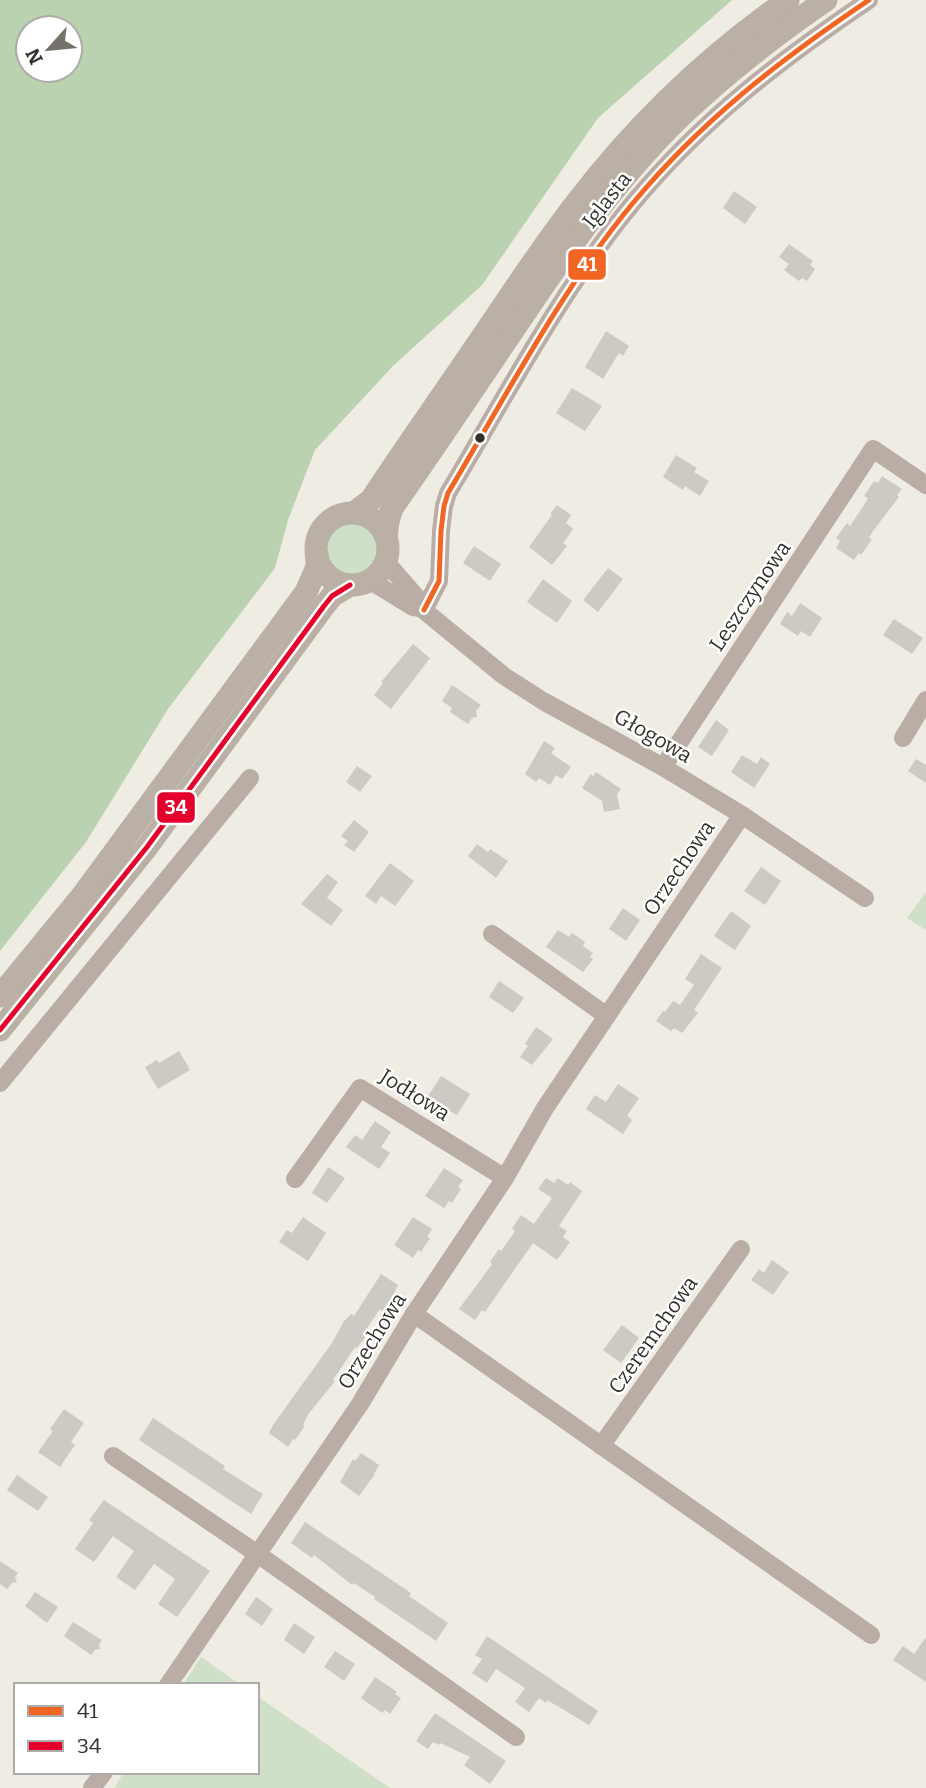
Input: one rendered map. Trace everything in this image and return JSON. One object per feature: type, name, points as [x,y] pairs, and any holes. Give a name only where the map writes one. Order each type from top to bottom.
[{"type":"main road","points":[[0,996],[82,896],[302,597],[317,566],[319,534],[325,525],[333,518],[354,513],[371,500],[542,248],[612,159],[654,113],[705,65],[788,0]]},
{"type":"main road","points":[[0,1030],[147,847],[332,596],[379,573],[386,562],[386,537],[392,508],[543,285],[608,197],[680,117],[768,40],[826,0]]},
{"type":"main road","points":[[354,513],[374,520],[386,537]]},
{"type":"main road","points":[[317,555],[325,572],[332,579],[359,582]]},
{"type":"street","name":"Iglasta","points":[[423,609],[439,581],[442,519],[448,493],[561,304],[607,235],[664,167],[758,78],[869,0]]},
{"type":"street","name":"Leszczynowa","points":[[663,766],[873,449],[926,485]]},
{"type":"street","name":"Głogowa","points":[[386,562],[418,599],[423,609],[504,676],[742,814],[865,898]]},
{"type":"street","name":"Głogowa","points":[[359,582],[412,607],[423,609]]},
{"type":"street","points":[[903,738],[926,700]]},
{"type":"street","points":[[0,1083],[250,778]]},
{"type":"street","name":"Orzechowa","points":[[169,1683],[360,1404],[414,1314],[505,1178],[545,1108],[742,814]]},
{"type":"street","points":[[492,934],[607,1016]]},
{"type":"street","name":"Jodłowa","points":[[295,1179],[360,1088],[505,1178]]},
{"type":"street","name":"Czeremchowa","points":[[601,1446],[741,1250]]},
{"type":"street","points":[[414,1314],[871,1635]]},
{"type":"street","points":[[113,1456],[256,1553],[516,1737]]},
{"type":"green space","points":[[0,0],[732,0],[598,118],[482,285],[393,366],[315,450],[288,520],[275,568],[168,709],[86,842],[0,951]]},
{"type":"green space","points":[[351,523],[361,525],[369,531],[375,539],[375,559],[369,567],[361,573],[351,575],[341,573],[333,567],[327,559],[325,549],[327,539],[333,531],[341,525]]},
{"type":"green space","points":[[926,892],[926,930],[907,918]]},
{"type":"green space","points":[[201,1657],[238,1683],[184,1683]]},
{"type":"green space","points":[[259,1697],[390,1788],[114,1788],[123,1774],[259,1774]]},
{"type":"building","points":[[734,191],[757,207],[745,224],[723,208]]},
{"type":"building","points":[[789,244],[813,261],[810,265],[815,269],[807,281],[802,278],[799,281],[784,270],[789,264],[779,257]]},
{"type":"building","points":[[606,331],[629,346],[623,356],[619,353],[603,379],[585,367]]},
{"type":"building","points":[[572,388],[602,406],[585,431],[556,413]]},
{"type":"building","points":[[676,455],[697,468],[694,472],[709,481],[700,496],[685,486],[683,490],[663,477]]},
{"type":"building","points":[[882,476],[902,489],[873,531],[869,538],[872,539],[854,560],[836,548],[840,541],[836,538],[847,523],[850,526],[868,498],[864,496],[874,481],[878,483]]},
{"type":"building","points":[[557,505],[571,515],[566,523],[573,529],[563,543],[567,546],[552,565],[529,547]]},
{"type":"building","points":[[474,546],[501,564],[490,581],[463,563]]},
{"type":"building","points":[[608,568],[623,579],[598,612],[583,600]]},
{"type":"building","points":[[543,579],[572,601],[557,623],[527,602]]},
{"type":"building","points":[[800,603],[822,618],[810,637],[801,631],[798,636],[780,624],[787,612],[792,616]]},
{"type":"building","points":[[894,619],[923,638],[912,654],[883,635]]},
{"type":"building","points":[[413,644],[430,658],[391,709],[374,695],[383,683],[381,682]]},
{"type":"building","points":[[452,685],[481,705],[476,711],[477,717],[472,718],[468,724],[450,712],[452,708],[442,701]]},
{"type":"building","points":[[716,720],[729,730],[712,756],[698,747]]},
{"type":"building","points":[[544,741],[555,748],[551,753],[571,767],[562,779],[556,775],[550,785],[539,778],[536,782],[525,774]]},
{"type":"building","points":[[742,755],[757,764],[761,757],[770,764],[754,788],[731,772]]},
{"type":"building","points":[[916,759],[926,765],[926,783],[908,771]]},
{"type":"building","points":[[357,766],[372,776],[360,792],[346,782]]},
{"type":"building","points":[[596,772],[621,789],[617,794],[620,809],[604,812],[602,801],[582,788],[591,774],[593,776]]},
{"type":"building","points":[[354,820],[369,832],[354,852],[344,845],[348,841],[341,836]]},
{"type":"building","points":[[477,844],[508,861],[496,878],[468,856]]},
{"type":"building","points":[[390,863],[414,881],[395,906],[381,896],[376,904],[365,896]]},
{"type":"building","points":[[761,867],[781,881],[765,905],[744,891]]},
{"type":"building","points":[[327,874],[338,882],[327,898],[343,910],[331,926],[301,904]]},
{"type":"building","points":[[623,908],[640,920],[626,941],[609,929]]},
{"type":"building","points":[[731,911],[751,926],[735,950],[714,936]]},
{"type":"building","points":[[558,930],[569,937],[572,933],[585,942],[583,946],[593,953],[590,957],[593,959],[583,972],[546,947]]},
{"type":"building","points":[[701,954],[722,968],[694,1010],[698,1013],[682,1033],[674,1028],[671,1031],[656,1021],[673,1001],[680,1005],[694,985],[685,979]]},
{"type":"building","points":[[499,981],[524,998],[513,1013],[489,997]]},
{"type":"building","points":[[536,1027],[553,1039],[532,1065],[520,1057]]},
{"type":"building","points":[[179,1051],[190,1070],[158,1089],[145,1067],[157,1060],[159,1063]]},
{"type":"building","points":[[441,1076],[470,1094],[457,1115],[434,1103],[428,1096]]},
{"type":"building","points":[[618,1084],[639,1098],[627,1116],[632,1120],[623,1134],[586,1109],[595,1095],[606,1102]]},
{"type":"building","points":[[375,1121],[391,1132],[381,1147],[390,1153],[379,1169],[346,1147],[355,1135],[362,1140]]},
{"type":"building","points":[[328,1167],[345,1178],[327,1203],[312,1193]]},
{"type":"building","points":[[444,1168],[463,1180],[452,1203],[449,1201],[444,1208],[425,1196]]},
{"type":"building","points":[[546,1178],[554,1183],[558,1178],[568,1185],[570,1182],[582,1191],[559,1226],[567,1231],[563,1237],[570,1242],[557,1260],[533,1243],[485,1312],[482,1310],[475,1320],[459,1309],[492,1264],[490,1262],[499,1249],[501,1251],[515,1231],[512,1229],[521,1215],[534,1224],[552,1198],[538,1189]]},
{"type":"building","points":[[303,1217],[326,1233],[308,1261],[279,1242],[287,1230],[292,1233]]},
{"type":"building","points":[[413,1217],[432,1229],[421,1252],[418,1250],[413,1258],[394,1245]]},
{"type":"building","points":[[772,1260],[789,1272],[773,1295],[751,1280],[759,1269],[764,1273]]},
{"type":"building","points":[[381,1274],[398,1285],[391,1299],[382,1311],[380,1309],[363,1334],[366,1336],[357,1348],[355,1347],[333,1380],[335,1381],[307,1416],[303,1425],[305,1426],[288,1447],[269,1433],[273,1425],[332,1343],[344,1321],[351,1314],[354,1316]]},
{"type":"building","points":[[622,1325],[639,1338],[621,1363],[603,1350]]},
{"type":"building","points":[[64,1409],[84,1423],[71,1442],[75,1445],[60,1467],[38,1452]]},
{"type":"building","points":[[153,1418],[225,1466],[223,1469],[263,1494],[251,1514],[139,1440]]},
{"type":"building","points":[[361,1453],[379,1465],[359,1496],[340,1482],[353,1459],[355,1461]]},
{"type":"building","points":[[17,1475],[48,1497],[38,1511],[7,1490]]},
{"type":"building","points":[[104,1500],[210,1571],[177,1617],[158,1604],[175,1579],[154,1564],[135,1590],[116,1577],[134,1551],[113,1536],[94,1562],[75,1549],[93,1523],[89,1520]]},
{"type":"building","points":[[305,1522],[411,1593],[409,1596],[448,1623],[436,1641],[354,1583],[352,1585],[314,1555],[312,1558],[291,1543]]},
{"type":"building","points":[[0,1561],[18,1573],[15,1577],[17,1582],[7,1589],[0,1584]]},
{"type":"building","points":[[35,1592],[58,1607],[47,1623],[25,1606]]},
{"type":"building","points":[[256,1597],[273,1609],[262,1626],[245,1614]]},
{"type":"building","points":[[73,1622],[102,1640],[100,1649],[91,1655],[64,1636]]},
{"type":"building","points":[[294,1623],[315,1637],[304,1654],[284,1640]]},
{"type":"building","points":[[487,1636],[598,1711],[589,1725],[539,1698],[529,1712],[515,1702],[525,1688],[496,1669],[487,1683],[472,1673],[482,1659],[475,1655]]},
{"type":"building","points":[[926,1637],[926,1682],[893,1660],[903,1646],[914,1654]]},
{"type":"building","points":[[335,1651],[355,1664],[344,1681],[324,1667]]},
{"type":"building","points":[[375,1677],[397,1692],[395,1694],[401,1698],[390,1714],[385,1710],[382,1713],[361,1698]]},
{"type":"building","points":[[435,1713],[506,1761],[490,1784],[464,1765],[470,1757],[440,1743],[439,1745],[433,1742],[428,1749],[416,1741]]},
{"type":"transit line","name":"41","points":[[424,610],[439,581],[441,531],[448,493],[535,344],[607,236],[659,173],[715,118],[804,45],[869,0]]},
{"type":"transit line","name":"34","points":[[0,1030],[147,847],[324,606],[332,596],[350,585]]}]
